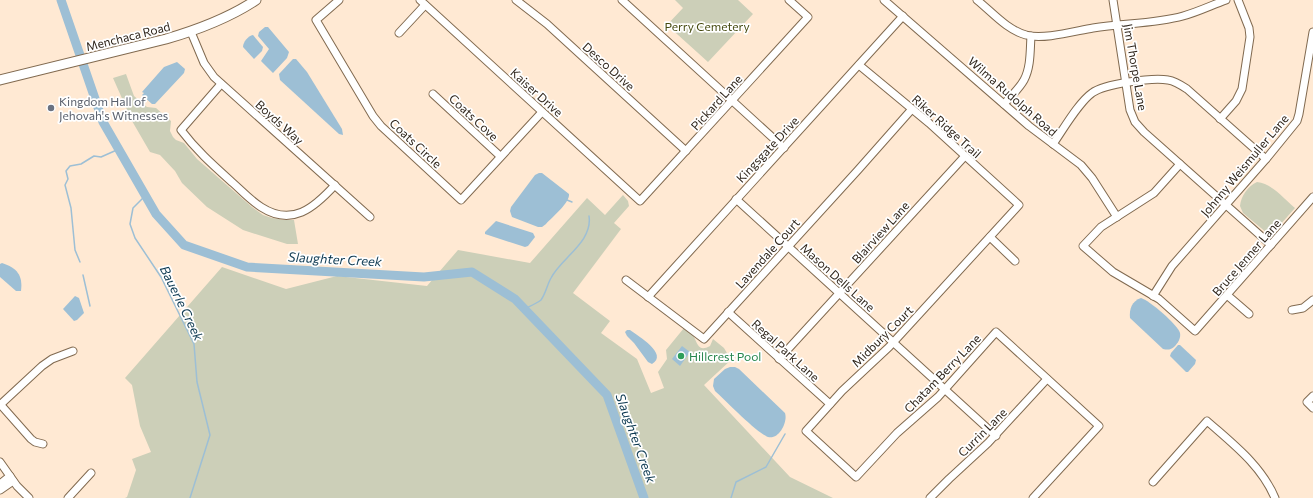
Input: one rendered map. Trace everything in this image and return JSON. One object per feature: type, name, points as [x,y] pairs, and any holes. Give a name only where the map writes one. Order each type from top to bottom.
[{"type":"main road","name":"Menchaca Road","points":[[0,80],[166,40],[191,32],[221,19],[256,0]]},
{"type":"street","name":"Coats Circle","points":[[339,0],[316,20],[373,116],[388,133],[461,200],[542,112]]},
{"type":"street","name":"Desco Drive","points":[[516,0],[547,24],[686,151]]},
{"type":"street","points":[[622,0],[784,148]]},
{"type":"street","name":"Pickard Lane","points":[[640,201],[808,17],[789,0]]},
{"type":"street","name":"Wilma Rudolph Road","points":[[884,0],[1038,133],[1074,159],[1087,172],[1117,217]]},
{"type":"street","points":[[977,0],[1012,29],[1031,36],[1045,36],[1117,24],[1140,23],[1183,16],[1226,0]]},
{"type":"street","name":"Jim Thorpe Lane","points":[[1113,0],[1130,110],[1135,122],[1144,132],[1271,245]]},
{"type":"street","points":[[1220,119],[1240,96],[1249,44],[1250,37],[1248,28],[1238,0]]},
{"type":"street","points":[[399,33],[422,2]]},
{"type":"street","name":"Kaiser Drive","points":[[422,2],[640,201]]},
{"type":"street","name":"Kingsgate Drive","points":[[648,297],[903,16]]},
{"type":"street","name":"Boyds Way","points":[[191,32],[204,63],[210,73],[370,217]]},
{"type":"street","name":"Johnny Weismuller Lane","points":[[1153,296],[1172,266],[1292,129],[1297,121],[1300,114],[1310,62],[1313,32]]},
{"type":"street","points":[[1004,104],[1022,84],[1027,74],[1031,36]]},
{"type":"street","name":"Riker Ridge Trail","points":[[859,65],[912,109],[1019,205]]},
{"type":"street","points":[[1052,144],[1082,103],[1089,96],[1103,88],[1155,79],[1175,82],[1187,89],[1266,159]]},
{"type":"street","points":[[221,84],[181,130],[198,152],[253,201],[265,209],[279,214],[288,215],[300,213],[312,208],[322,200],[335,185]]},
{"type":"street","name":"Coats Cove","points":[[433,94],[500,156]]},
{"type":"street","name":"Lavendale Court","points":[[626,280],[704,339],[912,109]]},
{"type":"street","name":"Blairview Lane","points":[[779,359],[965,156]]},
{"type":"street","points":[[1153,296],[1113,272],[1083,246],[1101,227],[1154,193],[1180,164]]},
{"type":"street","name":"Bruce Jenner Lane","points":[[1153,296],[1195,331],[1313,197]]},
{"type":"street","name":"Mason Dells Lane","points":[[736,199],[996,436]]},
{"type":"street","name":"Midbury Court","points":[[856,477],[806,431],[830,404],[894,342],[1019,205]]},
{"type":"street","points":[[990,237],[1016,261]]},
{"type":"street","points":[[1227,295],[1249,314]]},
{"type":"street","points":[[1292,310],[1303,308],[1313,300]]},
{"type":"street","name":"Regal Park Lane","points":[[728,312],[830,404]]},
{"type":"street","name":"Chatam Berry Lane","points":[[856,477],[897,433],[945,389],[996,332],[1099,426],[1033,498]]},
{"type":"street","points":[[43,444],[32,440],[0,404],[42,366],[52,359],[73,351]]},
{"type":"street","name":"Currin Lane","points":[[930,498],[996,436],[1047,379]]},
{"type":"street","points":[[1313,396],[1307,402],[1313,408]]},
{"type":"street","points":[[1153,482],[1207,421],[1254,464],[1266,479],[1275,498]]},
{"type":"street","points":[[0,462],[12,479],[29,498]]},
{"type":"street","points":[[68,498],[91,473]]},
{"type":"street","points":[[0,484],[12,479]]},
{"type":"street","points":[[0,490],[12,479]]},
{"type":"green space","name":"Perry Cemetery","points":[[675,0],[738,0],[753,14],[708,62],[667,25],[683,8]]},
{"type":"green space","points":[[126,74],[134,96],[147,107],[156,108],[171,121],[170,131],[173,137],[184,143],[197,159],[252,207],[263,215],[272,218],[294,220],[298,244],[287,244],[243,230],[207,207],[182,183],[175,171],[160,155],[150,152],[132,121],[113,78]]},
{"type":"green space","points":[[1257,182],[1263,183],[1278,192],[1295,208],[1272,234],[1267,233],[1243,213],[1240,206],[1246,192]]},
{"type":"green space","points":[[623,195],[628,201],[629,206],[614,223],[621,229],[573,293],[610,321],[601,333],[637,359],[651,393],[664,388],[658,372],[667,359],[666,350],[684,328],[692,334],[701,348],[710,346],[713,339],[724,348],[731,360],[704,385],[790,477],[833,498],[125,498],[127,497],[136,470],[132,459],[151,452],[140,426],[132,385],[125,378],[222,267],[286,289],[337,276],[427,286],[458,250],[530,263],[587,198],[605,215]]},
{"type":"water","points":[[265,27],[268,27],[289,52],[287,58],[273,73],[261,61],[269,49],[258,36],[259,32]]},
{"type":"water","points":[[253,35],[263,47],[262,51],[254,59],[243,47],[246,40]]},
{"type":"water","points":[[293,59],[296,59],[307,72],[342,129],[343,135],[339,134],[280,80],[279,74]]},
{"type":"water","points":[[177,62],[185,69],[184,73],[155,104],[152,104],[142,95],[144,93],[142,92],[164,67]]},
{"type":"water","points":[[542,173],[569,194],[569,198],[564,206],[542,227],[538,227],[512,217],[510,211],[511,207],[535,175]]},
{"type":"water","points":[[496,221],[533,233],[535,237],[528,246],[525,247],[485,234],[485,232]]},
{"type":"water","points":[[2,263],[12,267],[18,273],[21,281],[21,291],[16,291],[0,277],[0,264]]},
{"type":"water","points":[[75,296],[79,298],[84,313],[74,321],[63,309]]},
{"type":"water","points":[[1141,298],[1163,313],[1178,329],[1180,339],[1173,348],[1169,350],[1163,349],[1130,318],[1132,306],[1135,301]]},
{"type":"water","points":[[630,330],[639,336],[655,350],[657,355],[656,360],[652,364],[648,362],[627,336],[625,332]]},
{"type":"water","points":[[1178,345],[1180,345],[1196,360],[1195,364],[1188,372],[1186,372],[1170,356]]},
{"type":"water","name":"Hillcrest Pool","points":[[682,346],[690,352],[680,366],[672,359]]},
{"type":"water","points":[[730,367],[739,369],[785,413],[786,417],[784,425],[782,430],[776,436],[768,437],[763,434],[715,391],[713,386],[714,379],[725,369]]},
{"type":"waterway","name":"Slaughter Creek","points":[[61,0],[103,122],[156,214],[184,245],[247,267],[424,277],[472,272],[515,299],[607,395],[644,498]]},
{"type":"waterway","points":[[80,262],[75,250],[71,208],[65,185],[68,179],[66,171],[70,166],[81,164],[94,156],[101,157],[119,149]]},
{"type":"waterway","name":"Bauerle Creek","points":[[146,195],[133,208],[130,224],[135,238],[161,277],[194,344],[197,382],[210,435],[190,498]]},
{"type":"waterway","points":[[567,200],[572,202]]},
{"type":"waterway","points":[[524,309],[541,300],[556,271],[586,234],[589,225],[589,216]]},
{"type":"waterway","points":[[83,275],[90,306]]},
{"type":"waterway","points":[[731,498],[736,482],[766,467],[785,434]]},
{"type":"place","name":"Kingdom Hall of Jehovah's Witnesses","points":[[51,108]]},
{"type":"place","name":"Hillcrest Pool","points":[[681,356]]}]
